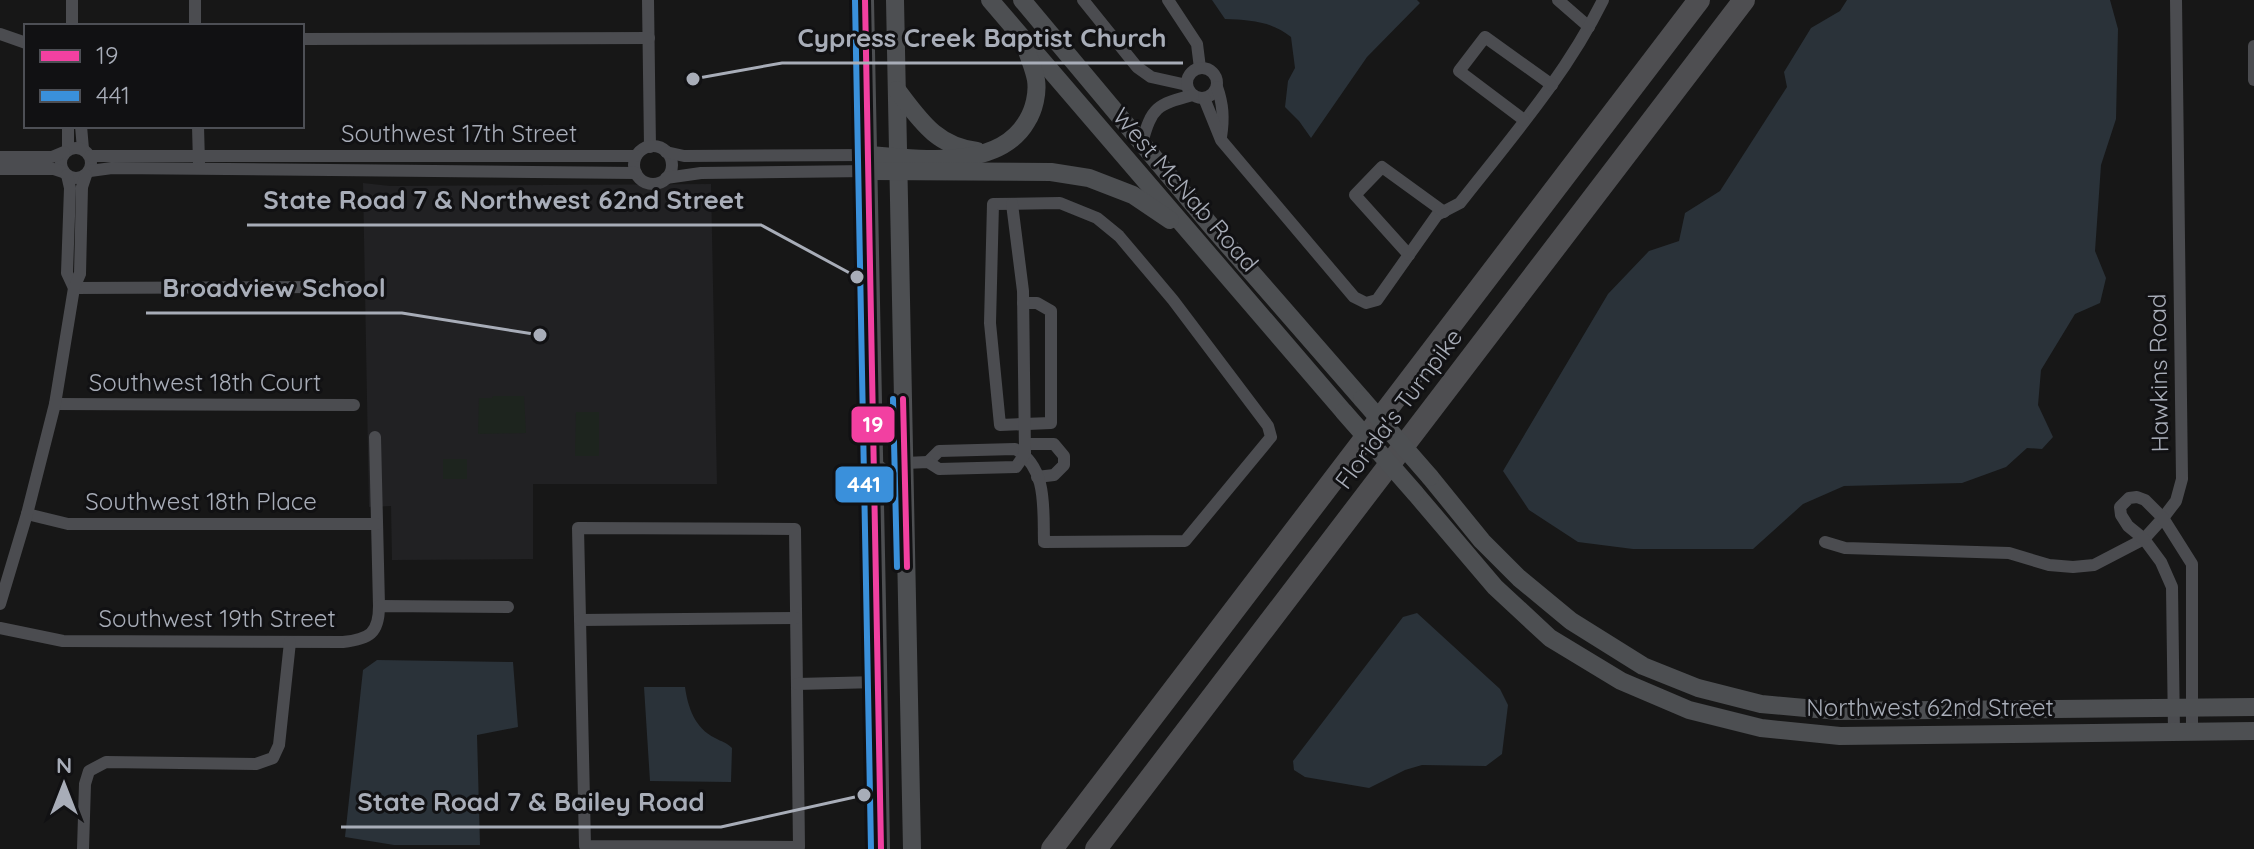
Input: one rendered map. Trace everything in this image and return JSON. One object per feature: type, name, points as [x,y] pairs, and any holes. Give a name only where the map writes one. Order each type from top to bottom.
[{"type":"highway","name":"Florida's Turnpike","points":[[1052,849],[1699,0]]},
{"type":"highway","name":"Florida's Turnpike","points":[[1096,849],[1744,0]]},
{"type":"main road","points":[[865,0],[881,849]]},
{"type":"main road","points":[[895,0],[912,849]]},
{"type":"main road","name":"West McNab Road","points":[[990,0],[1415,493]]},
{"type":"main road","name":"West McNab Road","points":[[1022,0],[1212,227],[1430,477]]},
{"type":"main road","points":[[899,164],[987,152],[1004,146],[1018,135],[1035,103],[1036,80],[1023,38]]},
{"type":"main road","points":[[897,90],[936,137],[964,149],[987,152]]},
{"type":"main road","points":[[868,163],[1051,172],[1089,178],[1133,195],[1190,232]]},
{"type":"main road","points":[[874,373],[886,443],[894,456],[905,463]]},
{"type":"main road","points":[[874,466],[895,487],[906,525]]},
{"type":"main road","name":"Northwest 62nd Street","points":[[1430,477],[1482,541],[1519,578],[1571,621],[1643,666],[1698,688],[1761,704],[1838,711],[2254,707]]},
{"type":"main road","name":"Northwest 62nd Street","points":[[1415,493],[1495,587],[1550,638],[1621,681],[1689,710],[1761,728],[1840,736],[2254,731]]},
{"type":"street","points":[[72,0],[72,24]]},
{"type":"street","points":[[195,0],[195,24]]},
{"type":"street","points":[[648,0],[650,147]]},
{"type":"street","name":"West McNab Road","points":[[1083,0],[1137,67],[1151,77],[1195,93],[1212,94],[1217,87]]},
{"type":"street","points":[[1168,0],[1197,44],[1200,68]]},
{"type":"street","points":[[1558,0],[1589,27]]},
{"type":"street","points":[[1221,140],[1224,119],[1217,82],[1214,73],[1200,68],[1188,76],[1221,140],[1354,297],[1366,303],[1377,300],[1437,215],[1460,203],[1552,85],[1603,0]]},
{"type":"street","name":"Hawkins Road","points":[[2144,539],[2176,501],[2182,479],[2176,0]]},
{"type":"street","points":[[0,34],[24,42]]},
{"type":"street","points":[[1524,120],[1459,71],[1485,37],[1552,85]]},
{"type":"street","points":[[304,39],[649,38]]},
{"type":"street","points":[[2254,46],[2254,80]]},
{"type":"street","name":"West McNab Road","points":[[1142,143],[1148,119],[1155,110],[1195,93]]},
{"type":"street","points":[[68,128],[66,151],[60,162],[70,188],[67,273],[74,288]]},
{"type":"street","points":[[0,604],[55,404],[74,288],[80,274],[82,187],[92,161],[86,152],[81,128]]},
{"type":"street","points":[[198,128],[199,163]]},
{"type":"street","points":[[0,157],[52,157],[78,147],[86,152]]},
{"type":"street","points":[[659,147],[684,156],[786,155],[868,163],[781,171],[701,173],[666,178],[651,184],[636,173],[634,161],[645,148],[659,147]]},
{"type":"street","name":"Southwest 17th Street","points":[[86,152],[199,163],[370,171],[636,173]]},
{"type":"street","points":[[666,152],[671,162],[666,178]]},
{"type":"street","points":[[781,171],[786,155]]},
{"type":"street","name":"Southwest 17th Street","points":[[88,173],[112,168],[199,163],[369,157],[636,156]]},
{"type":"street","points":[[369,157],[370,171]]},
{"type":"street","points":[[1409,255],[1355,195],[1382,167],[1444,212]]},
{"type":"street","points":[[0,169],[54,169],[77,178],[88,173]]},
{"type":"street","points":[[1012,204],[1023,303],[1025,424],[1026,449],[1042,484],[1044,542],[1185,541],[1271,437],[1268,426],[1173,300],[1119,236],[1097,218],[1060,203],[993,204],[990,323],[1000,425],[1025,424],[1051,423],[1051,311],[1037,303],[1023,303]]},
{"type":"street","points":[[74,288],[354,287]]},
{"type":"street","name":"Southwest 18th Court","points":[[55,404],[354,405]]},
{"type":"street","points":[[375,437],[379,606],[508,607]]},
{"type":"street","points":[[928,462],[939,451],[1026,449],[1054,444],[1064,456],[1064,465],[1054,475],[1037,477]]},
{"type":"street","points":[[998,449],[999,467]]},
{"type":"street","points":[[905,463],[928,462],[939,469],[1016,467],[1026,449]]},
{"type":"street","points":[[2182,708],[2192,564],[2163,518],[2145,500],[2129,498],[2120,507],[2121,515],[2161,562],[2172,587],[2183,732]]},
{"type":"street","name":"Southwest 18th Place","points":[[27,514],[68,524],[377,524]]},
{"type":"street","points":[[578,528],[795,529],[796,618],[799,847],[585,846],[578,528]]},
{"type":"street","points":[[1825,542],[1845,548],[2009,553],[2049,565],[2073,567],[2094,565],[2144,539]]},
{"type":"street","points":[[0,555],[13,559]]},
{"type":"street","name":"Southwest 19th Street","points":[[0,628],[63,641],[362,640],[373,632],[379,622],[379,606]]},
{"type":"street","points":[[580,620],[796,618]]},
{"type":"street","points":[[83,849],[85,784],[89,771],[106,762],[256,764],[273,758],[279,745],[290,642]]},
{"type":"street","points":[[797,684],[878,682]]},
{"type":"shaded area","points":[[1212,0],[1417,0],[1420,3],[1367,57],[1311,138],[1285,107],[1288,81],[1295,68],[1291,37],[1268,25],[1225,19]]},
{"type":"shaded area","points":[[1847,0],[2110,0],[2118,29],[2116,119],[2101,165],[2095,251],[2106,278],[2100,303],[2075,314],[2041,370],[2038,405],[2053,437],[2042,449],[2027,448],[2006,467],[1962,483],[1844,486],[1803,504],[1753,549],[1633,549],[1578,542],[1529,510],[1503,471],[1608,294],[1649,251],[1679,241],[1685,213],[1720,191],[1787,87],[1784,72],[1811,28],[1840,11]]},
{"type":"shaded area","points":[[363,183],[390,186],[711,184],[717,484],[533,484],[533,559],[392,560],[391,506],[369,507]]},
{"type":"shaded area","points":[[524,396],[526,433],[478,434],[479,398]]},
{"type":"shaded area","points":[[576,412],[599,412],[599,456],[575,456]]},
{"type":"shaded area","points":[[443,459],[467,459],[467,479],[443,479]]},
{"type":"shaded area","points":[[1417,613],[1500,689],[1508,705],[1502,754],[1486,766],[1422,765],[1369,788],[1305,777],[1294,770],[1293,761],[1403,617]]},
{"type":"shaded area","points":[[377,660],[513,662],[518,727],[477,735],[480,845],[394,845],[345,837],[363,670]]},
{"type":"shaded area","points":[[644,687],[685,687],[691,710],[702,729],[732,748],[731,782],[650,781]]},
{"type":"transit line","name":"441","points":[[855,0],[871,849]]},
{"type":"transit line","name":"19","points":[[865,0],[881,849]]},
{"type":"transit line","name":"441","points":[[893,399],[897,567]]},
{"type":"transit line","name":"19","points":[[903,399],[907,567]]},
{"type":"place","name":"Cypress Creek Baptist Church","points":[[693,79]]},
{"type":"place","name":"State Road 7 & Northwest 62nd Street","points":[[857,277]]},
{"type":"place","name":"Broadview School","points":[[540,335]]},
{"type":"place","name":"State Road 7 & Bailey Road","points":[[864,795]]}]
